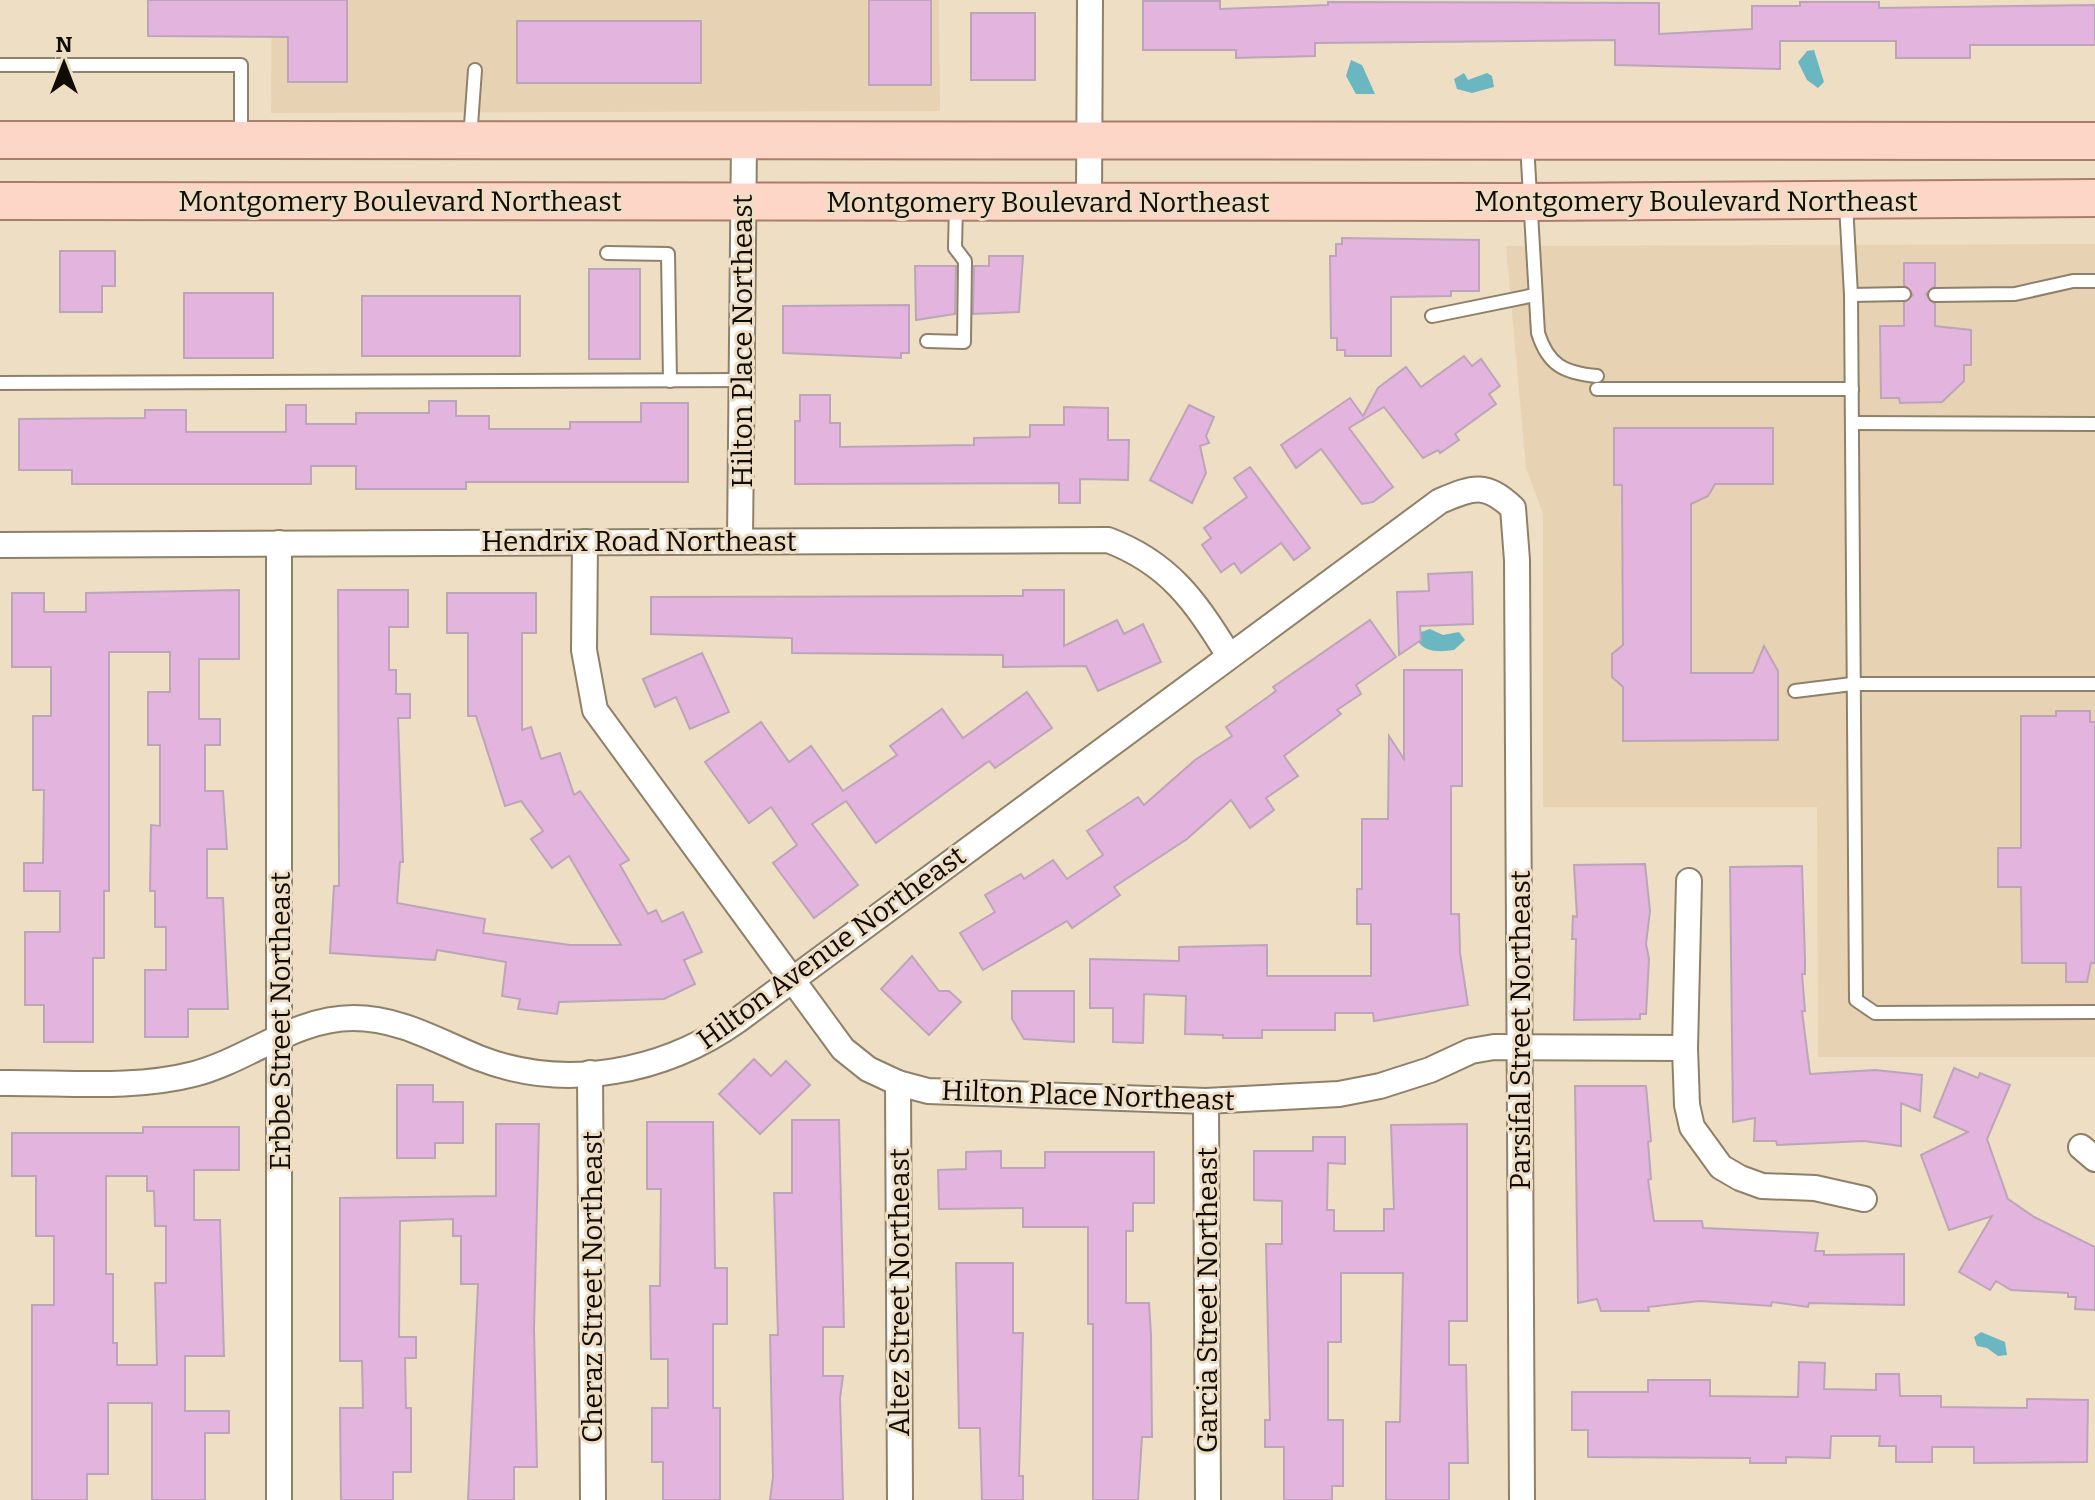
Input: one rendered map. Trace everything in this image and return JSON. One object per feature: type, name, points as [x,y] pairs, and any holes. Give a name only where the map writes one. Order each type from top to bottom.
[{"type":"main road","points":[[0,140],[2095,141]]},
{"type":"main road","name":"Montgomery Boulevard Northeast","points":[[0,201],[1529,202],[2095,198]]},
{"type":"street","points":[[1089,201],[1090,0]]},
{"type":"street","name":"Hilton Place Northeast","points":[[740,541],[744,142]]},
{"type":"street","name":"Hilton Avenue Northeast","points":[[0,1083],[161,1081],[197,1073],[322,1022],[351,1018],[391,1021],[481,1059],[519,1070],[590,1073],[654,1064],[706,1043],[1228,654],[1440,501],[1470,489],[1494,491],[1513,508],[1517,560]]},
{"type":"street","name":"Hendrix Road Northeast","points":[[0,545],[1108,540],[1138,551],[1175,578],[1228,654]]},
{"type":"street","name":"Hilton Place Northeast","points":[[585,542],[584,650],[587,681],[595,710],[843,1049],[868,1069],[898,1083],[954,1095],[1206,1101],[1339,1094],[1430,1070],[1471,1051],[1520,1047],[1685,1048]]},
{"type":"street","name":"Erbbe Street Northeast","points":[[279,543],[279,1500]]},
{"type":"street","name":"Parsifal Street Northeast","points":[[1517,560],[1522,1500]]},
{"type":"street","points":[[1689,881],[1685,1048],[1687,1105],[1692,1127],[1721,1167],[1762,1186],[1815,1188],[1864,1199]]},
{"type":"street","name":"Cheraz Street Northeast","points":[[590,1073],[593,1500]]},
{"type":"street","name":"Altez Street Northeast","points":[[898,1083],[900,1500]]},
{"type":"street","name":"Garcia Street Northeast","points":[[1206,1101],[1208,1500]]},
{"type":"lane","points":[[0,65],[241,65],[241,141]]},
{"type":"lane","points":[[470,142],[475,70]]},
{"type":"lane","points":[[1527,141],[1538,333],[1551,362],[1597,382],[1852,389]]},
{"type":"lane","points":[[927,341],[964,342],[965,261],[955,248],[956,201]]},
{"type":"lane","points":[[1846,201],[1851,295],[1856,1000],[1875,1013],[2095,1012]]},
{"type":"lane","points":[[607,253],[668,254],[670,381]]},
{"type":"lane","points":[[1935,295],[2015,294],[2073,281],[2095,281]]},
{"type":"lane","points":[[1851,295],[1904,294]]},
{"type":"lane","points":[[1432,316],[1535,295]]},
{"type":"lane","points":[[0,383],[744,380]]},
{"type":"lane","points":[[1852,423],[2095,424]]},
{"type":"lane","points":[[1795,691],[1852,684],[2095,684]]},
{"type":"shaded area","points":[[272,0],[939,0],[940,111],[271,113]]},
{"type":"shaded area","points":[[2095,244],[2095,1057],[1818,1057],[1817,807],[1543,807],[1543,514],[1526,468],[1506,246]]},
{"type":"water","points":[[1814,50],[1824,82],[1818,88],[1807,80],[1798,62],[1807,51]]},
{"type":"water","points":[[1351,60],[1362,65],[1375,94],[1356,94],[1346,76]]},
{"type":"water","points":[[1464,73],[1468,80],[1487,73],[1492,76],[1494,87],[1472,93],[1457,89],[1454,79]]},
{"type":"water","points":[[1430,629],[1443,635],[1459,632],[1465,640],[1454,650],[1429,649],[1417,640],[1421,632]]},
{"type":"water","points":[[1981,1332],[2005,1342],[2007,1355],[1998,1356],[1987,1348],[1977,1346],[1974,1337]]},
{"type":"building","points":[[148,0],[347,0],[347,82],[288,82],[288,37],[148,36]]},
{"type":"building","points":[[869,0],[931,0],[931,85],[869,85]]},
{"type":"building","points":[[1143,1],[1220,1],[1220,9],[1328,5],[1328,2],[1659,3],[1659,34],[1752,29],[1752,6],[1800,6],[1800,2],[1879,2],[1879,8],[2095,5],[2095,45],[1970,45],[1970,58],[1896,58],[1896,41],[1780,41],[1780,69],[1615,65],[1615,40],[1315,43],[1315,56],[1236,58],[1236,50],[1143,50]]},
{"type":"building","points":[[971,13],[1035,13],[1035,80],[971,80]]},
{"type":"building","points":[[517,21],[701,21],[701,83],[517,83]]},
{"type":"building","points":[[1342,238],[1479,240],[1479,291],[1451,291],[1451,296],[1391,297],[1391,356],[1345,356],[1345,350],[1337,350],[1337,338],[1331,338],[1330,256],[1336,256],[1336,244],[1342,244]]},
{"type":"building","points":[[60,251],[115,251],[115,286],[102,286],[102,312],[60,312]]},
{"type":"building","points":[[989,256],[1023,256],[1019,312],[973,314],[974,266],[989,266]]},
{"type":"building","points":[[1904,263],[1935,263],[1935,286],[1926,294],[1935,304],[1935,326],[1971,330],[1971,365],[1964,365],[1964,381],[1942,402],[1900,403],[1899,398],[1881,398],[1880,326],[1904,326],[1904,303],[1913,295],[1904,285]]},
{"type":"building","points":[[915,266],[956,266],[955,314],[916,320]]},
{"type":"building","points":[[589,269],[640,269],[640,359],[589,359]]},
{"type":"building","points":[[184,293],[273,293],[273,358],[184,358]]},
{"type":"building","points":[[362,296],[520,296],[520,356],[362,356]]},
{"type":"building","points":[[909,305],[909,353],[901,353],[901,358],[783,353],[783,306]]},
{"type":"building","points":[[1464,356],[1472,366],[1481,359],[1500,386],[1489,394],[1496,404],[1455,434],[1459,440],[1440,453],[1438,450],[1423,458],[1384,407],[1349,428],[1393,487],[1373,502],[1362,504],[1321,449],[1296,468],[1281,445],[1350,398],[1363,416],[1378,388],[1406,367],[1421,387]]},
{"type":"building","points":[[800,395],[830,395],[830,423],[840,423],[840,447],[974,445],[974,438],[1030,437],[1030,425],[1064,425],[1064,407],[1108,408],[1108,440],[1129,440],[1128,480],[1080,479],[1080,503],[1059,503],[1059,483],[795,484],[795,421],[800,421]]},
{"type":"building","points":[[429,401],[456,401],[456,416],[489,416],[489,429],[570,429],[570,422],[641,422],[641,403],[688,403],[688,482],[466,482],[466,489],[356,489],[356,466],[311,466],[311,484],[72,484],[72,470],[19,470],[19,419],[145,418],[145,410],[186,410],[186,432],[286,432],[286,405],[306,405],[306,424],[356,424],[356,413],[429,413]]},
{"type":"building","points":[[1189,405],[1214,417],[1206,436],[1209,443],[1200,446],[1206,473],[1192,503],[1150,480]]},
{"type":"building","points":[[1614,428],[1773,428],[1773,484],[1715,484],[1708,496],[1691,504],[1691,673],[1753,673],[1764,646],[1778,671],[1778,740],[1623,741],[1623,687],[1612,677],[1612,654],[1623,645],[1622,485],[1614,485]]},
{"type":"building","points":[[1250,467],[1310,548],[1294,560],[1281,543],[1241,573],[1234,563],[1221,572],[1202,545],[1211,538],[1204,528],[1247,497],[1234,478]]},
{"type":"building","points":[[1472,572],[1473,624],[1420,626],[1421,640],[1399,655],[1397,592],[1429,591],[1428,574]]},
{"type":"building","points":[[239,590],[239,659],[199,659],[199,719],[220,719],[220,745],[205,745],[205,791],[223,791],[227,849],[207,849],[207,898],[223,898],[228,1009],[188,1009],[188,1037],[145,1037],[145,970],[166,970],[166,927],[155,927],[155,891],[150,891],[151,825],[160,826],[160,745],[148,745],[148,692],[170,692],[170,652],[109,652],[109,891],[104,891],[104,958],[93,958],[93,1042],[44,1042],[44,1005],[25,1005],[25,932],[60,932],[60,891],[24,891],[24,863],[43,863],[44,790],[33,790],[33,716],[51,716],[51,667],[12,667],[12,593],[44,593],[44,612],[86,612],[86,593]]},
{"type":"building","points":[[338,590],[408,590],[408,627],[389,627],[389,670],[396,670],[396,694],[410,694],[410,718],[398,718],[403,862],[400,862],[397,903],[485,919],[483,933],[570,945],[621,945],[569,856],[552,868],[531,839],[543,831],[521,801],[505,806],[476,716],[468,716],[468,633],[447,633],[447,593],[536,593],[536,633],[522,633],[522,730],[531,727],[541,759],[560,753],[574,795],[580,791],[629,860],[620,865],[648,914],[656,910],[662,922],[683,912],[702,952],[684,960],[695,984],[664,999],[559,1002],[557,1014],[518,1009],[520,999],[502,996],[506,962],[437,950],[435,960],[330,953],[334,886],[339,886]]},
{"type":"building","points":[[1023,590],[1064,590],[1064,646],[1117,620],[1124,634],[1143,624],[1161,662],[1098,691],[1086,666],[1003,667],[1003,655],[792,653],[792,638],[651,634],[651,597],[1023,596]]},
{"type":"building","points":[[1370,620],[1396,657],[1356,685],[1361,694],[1337,710],[1341,714],[1284,756],[1298,776],[1266,798],[1274,810],[1250,828],[1231,800],[1187,839],[1114,887],[1120,895],[1072,928],[1067,921],[983,970],[960,933],[995,912],[985,895],[1021,874],[1024,879],[1053,860],[1067,879],[1103,855],[1087,831],[1138,797],[1144,805],[1195,760],[1232,736],[1226,727],[1276,691],[1273,687]]},
{"type":"building","points":[[702,653],[729,712],[690,729],[676,697],[655,707],[643,679]]},
{"type":"building","points":[[1404,670],[1462,670],[1462,786],[1451,786],[1451,914],[1459,914],[1460,953],[1468,1005],[1374,1021],[1373,1013],[1335,1013],[1335,1030],[1262,1030],[1262,1038],[1223,1038],[1223,1035],[1185,1034],[1186,996],[1144,994],[1143,1043],[1113,1042],[1113,1008],[1090,1008],[1090,959],[1179,961],[1179,947],[1267,945],[1267,976],[1371,976],[1371,924],[1357,924],[1357,889],[1362,889],[1362,819],[1388,819],[1389,736],[1404,759]]},
{"type":"building","points":[[1027,692],[1052,728],[995,768],[989,761],[876,843],[846,801],[812,824],[858,885],[814,918],[773,863],[797,845],[771,807],[749,823],[705,762],[761,722],[789,762],[811,746],[843,791],[897,755],[890,746],[942,709],[963,738]]},
{"type":"building","points":[[2056,711],[2090,711],[2090,722],[2095,722],[2095,963],[2091,963],[2087,982],[2066,982],[2066,963],[2022,963],[2021,887],[1998,887],[1998,848],[2021,848],[2021,716],[2056,716]]},
{"type":"building","points":[[1645,864],[1650,911],[1646,944],[1649,959],[1646,1014],[1640,1014],[1640,1019],[1574,1020],[1576,939],[1572,939],[1573,916],[1577,917],[1574,865]]},
{"type":"building","points":[[1802,866],[1805,1011],[1802,1011],[1810,1074],[1875,1070],[1922,1075],[1920,1111],[1901,1103],[1901,1146],[1864,1141],[1777,1145],[1776,1141],[1754,1141],[1755,1118],[1733,1122],[1730,867]]},
{"type":"building","points":[[912,956],[939,991],[949,991],[961,1002],[929,1035],[881,989]]},
{"type":"building","points":[[1012,991],[1074,991],[1074,1042],[1024,1039],[1012,1019]]},
{"type":"building","points":[[754,1059],[771,1076],[786,1061],[810,1085],[760,1134],[719,1094]]},
{"type":"building","points":[[1954,1068],[1978,1078],[1980,1073],[2010,1085],[1987,1139],[2008,1199],[2034,1217],[2095,1247],[2095,1310],[2075,1309],[2076,1297],[2068,1297],[2068,1293],[2011,1290],[1996,1281],[1990,1290],[1959,1272],[1992,1216],[1949,1230],[1921,1155],[1968,1132],[1934,1117]]},
{"type":"building","points":[[397,1085],[433,1085],[433,1102],[463,1102],[463,1143],[435,1143],[435,1158],[397,1158]]},
{"type":"building","points":[[1575,1086],[1646,1086],[1651,1141],[1648,1142],[1651,1179],[1648,1180],[1654,1221],[1702,1221],[1703,1228],[1818,1233],[1815,1251],[1824,1251],[1824,1255],[1904,1254],[1904,1305],[1809,1303],[1808,1307],[1772,1302],[1771,1306],[1700,1301],[1648,1307],[1649,1311],[1601,1311],[1597,1299],[1578,1303]]},
{"type":"building","points":[[792,1120],[839,1120],[844,1327],[823,1327],[823,1376],[843,1376],[840,1398],[843,1500],[770,1500],[773,1477],[770,1335],[778,1335],[774,1193],[792,1193]]},
{"type":"building","points":[[647,1122],[713,1122],[715,1268],[727,1268],[727,1324],[713,1324],[713,1408],[720,1408],[720,1500],[663,1500],[663,1462],[652,1462],[652,1408],[668,1408],[668,1359],[651,1359],[650,1286],[660,1286],[661,1189],[647,1189]]},
{"type":"building","points":[[496,1124],[539,1124],[534,1329],[537,1467],[514,1467],[514,1500],[468,1500],[478,1284],[461,1284],[461,1236],[453,1236],[453,1219],[400,1221],[399,1337],[416,1337],[416,1358],[405,1358],[406,1408],[411,1408],[411,1472],[393,1472],[393,1500],[341,1500],[340,1408],[363,1408],[362,1361],[340,1361],[340,1198],[496,1196]]},
{"type":"building","points":[[1467,1124],[1467,1321],[1449,1321],[1449,1365],[1466,1365],[1468,1463],[1449,1463],[1449,1500],[1386,1500],[1386,1422],[1400,1422],[1403,1273],[1341,1273],[1341,1342],[1328,1342],[1328,1420],[1343,1420],[1343,1486],[1332,1486],[1332,1500],[1284,1500],[1284,1447],[1265,1447],[1265,1420],[1270,1420],[1266,1244],[1282,1244],[1282,1201],[1254,1200],[1254,1151],[1313,1151],[1313,1137],[1345,1137],[1345,1164],[1328,1163],[1327,1210],[1334,1210],[1334,1231],[1384,1231],[1384,1209],[1394,1209],[1391,1125]]},
{"type":"building","points":[[143,1127],[239,1127],[239,1170],[194,1170],[194,1220],[220,1220],[224,1356],[185,1356],[185,1411],[229,1411],[229,1433],[205,1433],[205,1500],[152,1500],[152,1403],[108,1403],[108,1474],[87,1474],[87,1500],[32,1500],[32,1305],[54,1305],[54,1236],[36,1236],[36,1176],[12,1176],[12,1133],[143,1133]],"holes":[[[106,1176],[147,1176],[147,1191],[154,1191],[155,1226],[166,1226],[166,1283],[155,1283],[157,1365],[117,1365],[117,1343],[113,1343],[113,1274],[106,1274]]]},
{"type":"building","points":[[1001,1151],[1001,1168],[1045,1168],[1045,1152],[1154,1152],[1154,1203],[1133,1203],[1133,1231],[1126,1231],[1126,1303],[1149,1303],[1151,1335],[1152,1437],[1142,1437],[1138,1500],[1093,1500],[1093,1324],[1088,1324],[1088,1227],[1023,1227],[1023,1208],[939,1209],[938,1170],[966,1169],[966,1152]]},
{"type":"building","points":[[956,1263],[1013,1263],[1013,1333],[1023,1333],[1019,1476],[1023,1476],[1023,1500],[982,1500],[980,1428],[959,1428]]},
{"type":"building","points":[[1799,1362],[1825,1363],[1824,1389],[1876,1390],[1876,1374],[1899,1374],[1900,1396],[1941,1396],[1941,1407],[2027,1408],[2027,1399],[2088,1400],[2087,1462],[1974,1463],[1974,1447],[1932,1447],[1932,1462],[1896,1462],[1896,1446],[1879,1446],[1880,1436],[1831,1436],[1830,1458],[1786,1457],[1786,1463],[1750,1463],[1750,1458],[1588,1457],[1588,1430],[1572,1430],[1572,1392],[1648,1392],[1648,1380],[1710,1380],[1710,1396],[1798,1397]]}]
